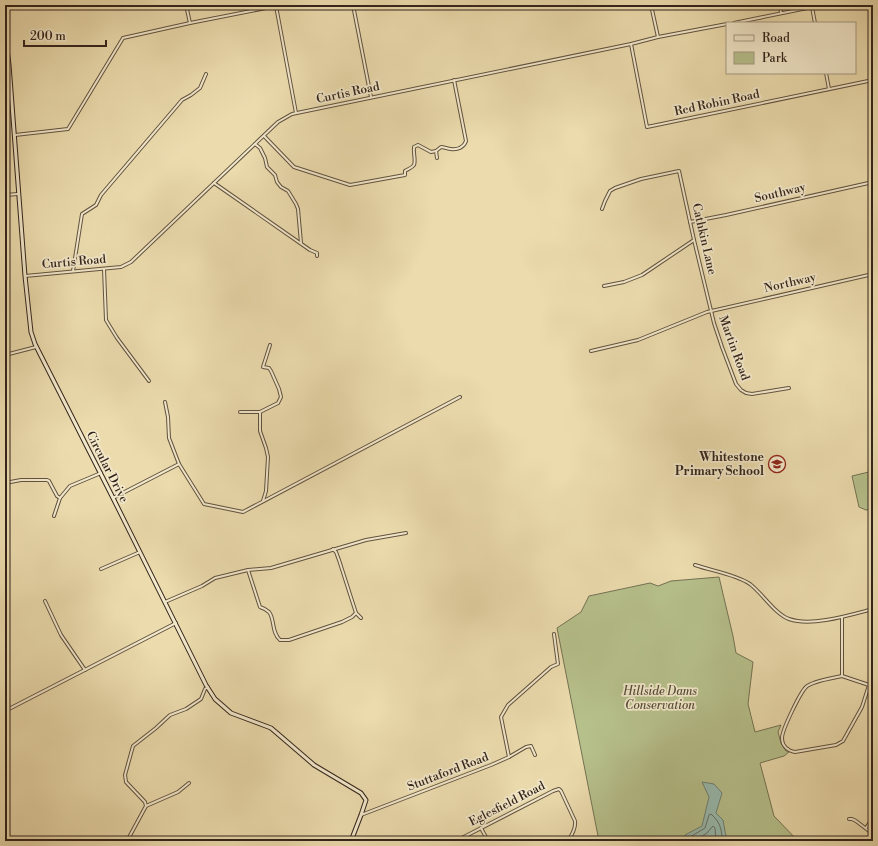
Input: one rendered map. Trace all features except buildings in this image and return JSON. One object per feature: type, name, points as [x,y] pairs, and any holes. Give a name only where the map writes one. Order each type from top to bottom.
[{"type":"street","points":[[186,5],[190,24]]},
{"type":"street","points":[[14,135],[68,129],[123,38],[281,5]]},
{"type":"street","points":[[353,5],[371,97]]},
{"type":"street","points":[[651,5],[658,37]]},
{"type":"street","points":[[780,5],[781,13]]},
{"type":"street","points":[[741,22],[822,5]]},
{"type":"street","points":[[276,6],[296,112]]},
{"type":"street","points":[[812,7],[815,22]]},
{"type":"street","name":"Curtis Road","points":[[25,276],[121,267],[131,262],[278,122],[296,112],[726,24]]},
{"type":"street","name":"Circular Drive","points":[[5,33],[25,276],[31,332],[36,347],[215,699],[231,713],[271,728],[314,765],[361,793],[366,800],[361,815]]},
{"type":"street","name":"Red Robin Road","points":[[631,44],[647,127],[873,80]]},
{"type":"street","points":[[72,272],[82,214],[96,205],[101,195],[182,100],[191,96],[200,88],[206,74]]},
{"type":"street","points":[[826,74],[829,89]]},
{"type":"street","points":[[264,136],[294,167],[350,185],[405,174],[405,171],[414,164],[414,147],[418,146],[430,152],[436,151],[441,147],[453,150],[463,147],[465,144],[466,141],[454,80]]},
{"type":"street","points":[[255,144],[260,148],[267,167],[275,175],[277,182],[281,187],[288,191],[296,204],[298,210],[301,243]]},
{"type":"street","points":[[436,151],[437,158]]},
{"type":"street","name":"Cathkin Lane","points":[[602,209],[610,191],[615,188],[641,179],[679,172],[711,310]]},
{"type":"street","name":"Southway","points":[[690,222],[873,182]]},
{"type":"street","points":[[214,183],[310,250],[317,253],[317,256]]},
{"type":"street","points":[[5,195],[18,194]]},
{"type":"street","points":[[604,286],[624,282],[642,275],[694,240]]},
{"type":"street","points":[[104,269],[106,320],[117,338],[149,380]]},
{"type":"street","name":"Northway","points":[[591,351],[638,340],[711,310],[873,274]]},
{"type":"street","name":"Martin Road","points":[[711,310],[722,347],[736,384],[739,388],[746,393],[752,394],[789,388]]},
{"type":"street","points":[[240,412],[260,412],[278,403],[281,397],[279,389],[269,368],[263,368],[270,345]]},
{"type":"street","points":[[5,355],[36,347]]},
{"type":"street","points":[[165,402],[168,417],[169,438],[180,464],[204,504],[243,512],[460,397]]},
{"type":"street","points":[[260,412],[260,430],[268,457],[266,491],[263,501]]},
{"type":"street","points":[[113,498],[180,464]]},
{"type":"street","points":[[54,516],[60,498],[70,486],[101,474]]},
{"type":"street","points":[[5,483],[21,480],[47,480],[49,481],[56,496],[60,498]]},
{"type":"street","points":[[165,602],[202,586],[215,578],[248,570],[271,568],[366,540],[406,533]]},
{"type":"street","points":[[334,550],[340,560],[356,613],[361,618]]},
{"type":"street","points":[[101,569],[140,552]]},
{"type":"street","points":[[695,566],[734,576],[744,581],[756,590],[784,617],[789,619],[802,622],[811,622],[842,617],[873,609]]},
{"type":"street","points":[[248,570],[260,607],[267,610],[271,614],[276,635],[280,640],[289,640],[342,622],[352,617],[356,613]]},
{"type":"street","points":[[45,601],[61,635],[85,670]]},
{"type":"street","points":[[842,617],[842,676]]},
{"type":"street","points":[[5,710],[176,623]]},
{"type":"street","points":[[509,757],[501,717],[508,705],[551,667],[558,664],[554,634]]},
{"type":"street","points":[[869,685],[862,707],[843,741],[836,745],[791,752],[784,745],[782,738],[783,733],[793,709],[808,685],[842,676],[873,686]]},
{"type":"street","points":[[146,806],[145,802],[126,782],[125,775],[133,746],[170,715],[186,710],[201,699],[205,689],[208,687]]},
{"type":"street","name":"Stuttaford Road","points":[[361,815],[509,757],[526,747],[531,746],[535,755]]},
{"type":"street","points":[[127,841],[146,806],[178,792],[189,783]]},
{"type":"street","name":"Eglesfield Road","points":[[456,841],[559,789],[576,825],[568,841]]},
{"type":"street","points":[[352,841],[361,815]]},
{"type":"street","points":[[866,828],[873,818]]},
{"type":"street","points":[[849,819],[856,821],[873,834]]},
{"type":"street","points":[[481,828],[488,841]]},
{"type":"green space","points":[[5,67],[7,69],[10,111],[5,112]]},
{"type":"green space","points":[[873,471],[873,509],[866,510],[859,507],[852,476]]},
{"type":"green space","name":"Hillside Dams Conservation","points":[[719,577],[736,653],[753,662],[748,704],[755,732],[781,725],[778,732],[781,743],[786,751],[789,752],[784,756],[760,763],[774,816],[798,841],[599,841],[557,628],[581,612],[589,596],[650,583],[658,586],[671,581]]},
{"type":"water","points":[[702,782],[714,784],[722,793],[716,813],[723,820],[726,837],[725,841],[685,841],[685,835],[702,826],[709,797]]},
{"type":"place","name":"Whitestone Primary School","points":[[777,464]]}]
